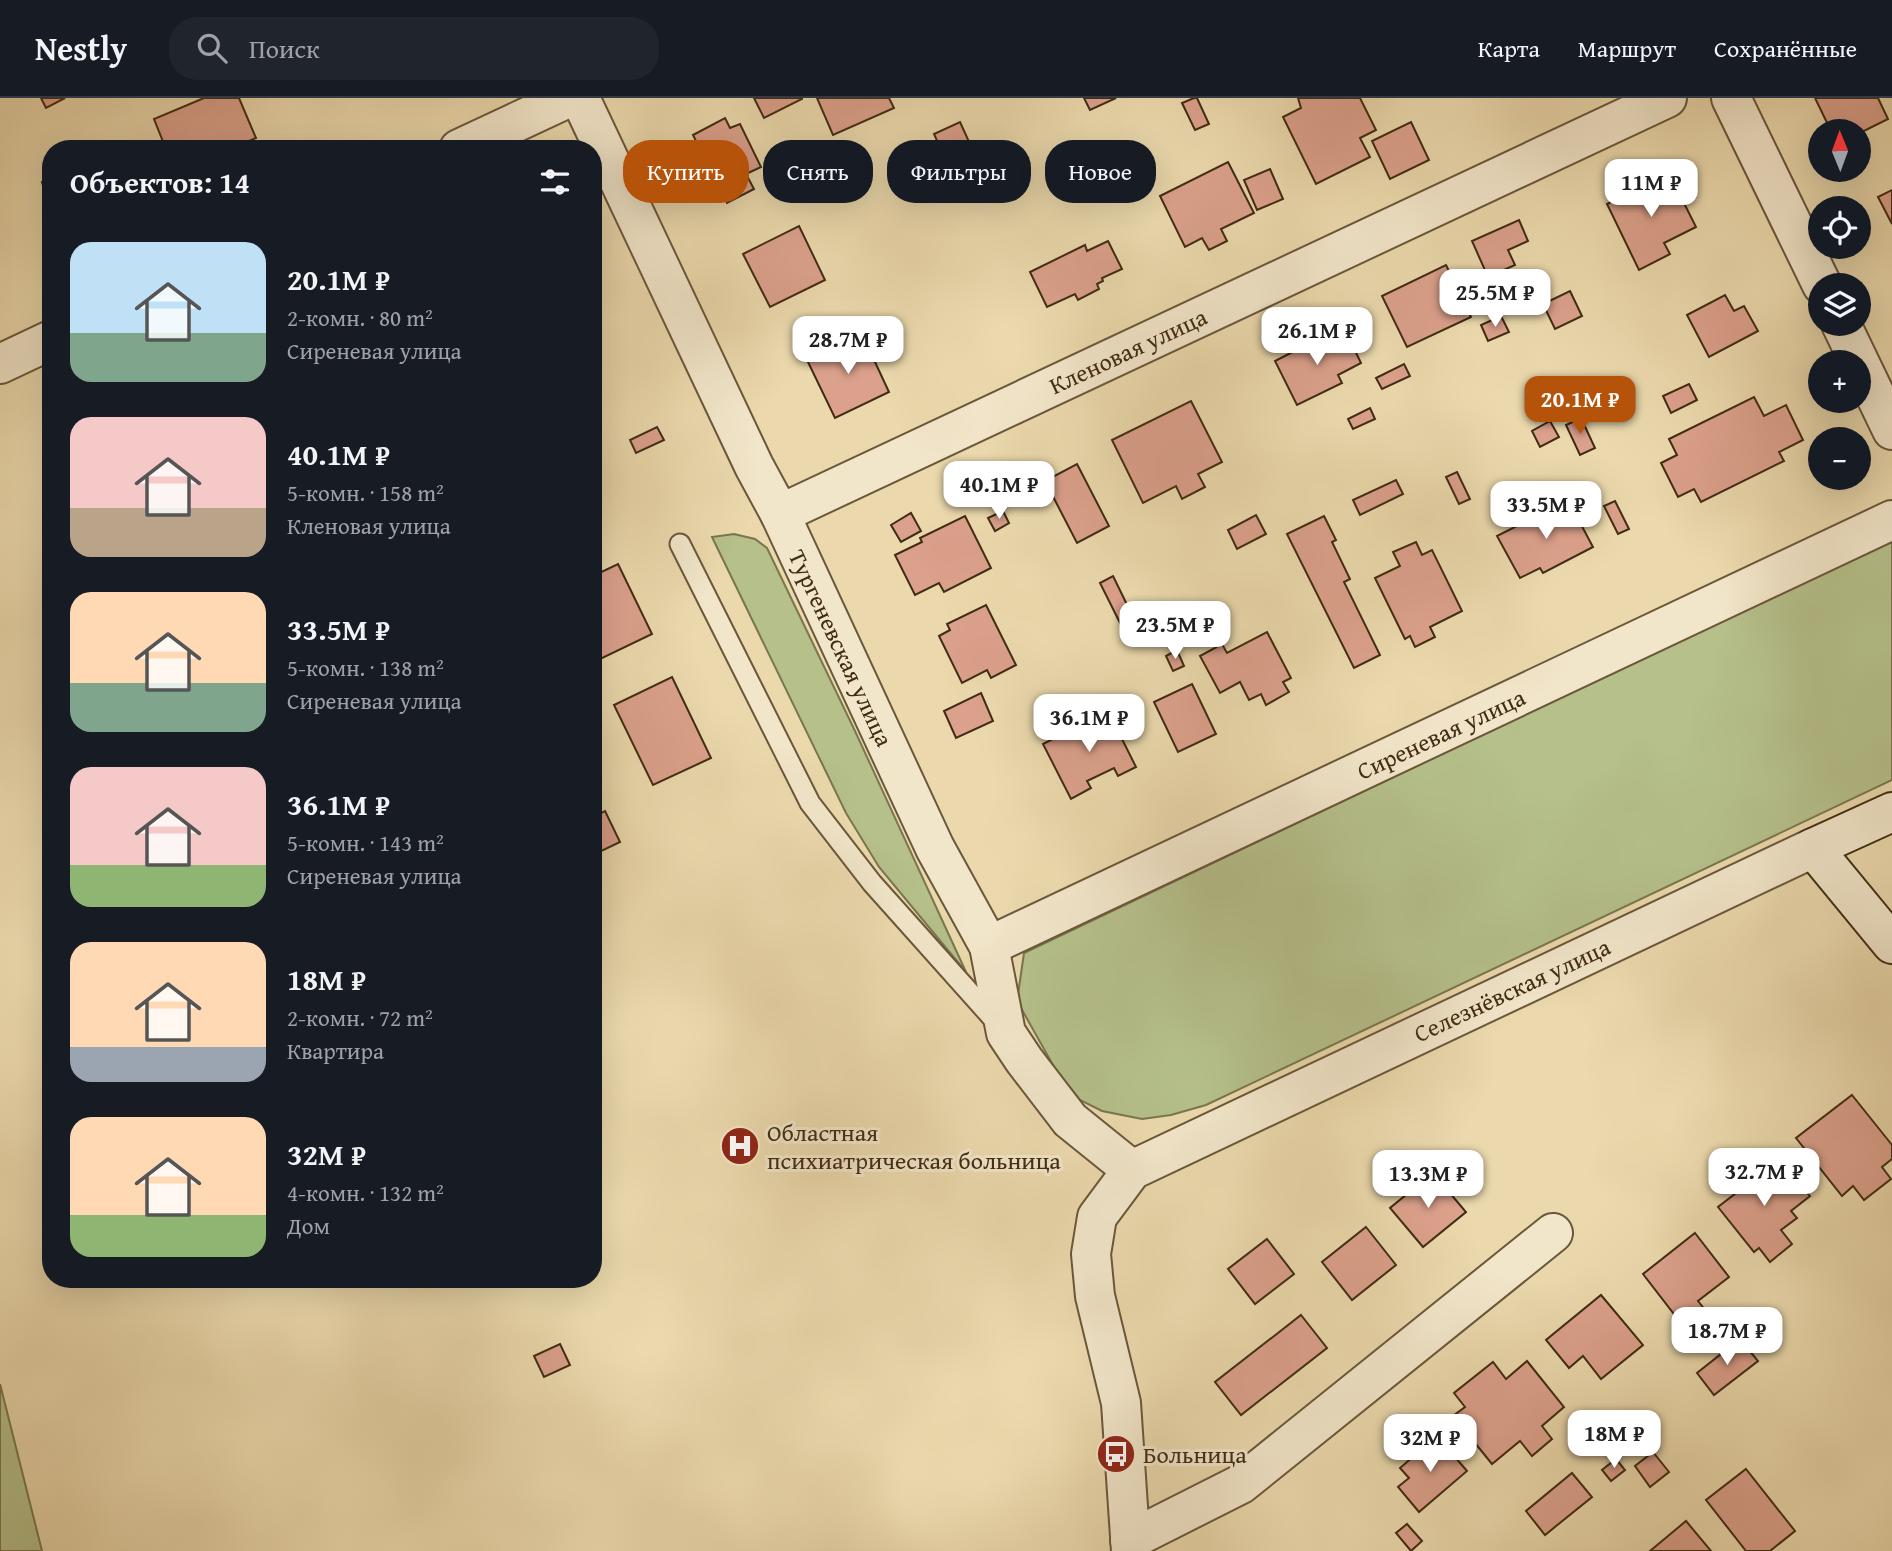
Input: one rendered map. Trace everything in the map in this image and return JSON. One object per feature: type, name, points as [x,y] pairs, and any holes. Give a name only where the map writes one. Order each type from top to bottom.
[{"type":"street","points":[[478,140],[568,98]]},
{"type":"street","name":"Тургеневская улица","points":[[580,98],[600,140]]},
{"type":"street","name":"Кленовая улица","points":[[780,514],[1667,98]]},
{"type":"street","points":[[1731,98],[1816,273]]},
{"type":"street","name":"Тургеневская улица","points":[[602,144],[748,453],[780,514],[935,848],[989,946],[1006,1033],[1070,1120],[1132,1170]]},
{"type":"street","points":[[1847,336],[1892,430]]},
{"type":"street","points":[[0,364],[42,344]]},
{"type":"street","name":"Сиреневая улица","points":[[989,946],[1892,520]]},
{"type":"street","name":"Селезнёвская улица","points":[[1132,1170],[1892,812]]},
{"type":"street","points":[[1813,848],[1892,944]]},
{"type":"street","points":[[1132,1170],[1097,1217],[1091,1254],[1095,1296],[1121,1403],[1131,1546],[1241,1484],[1553,1233]]},
{"type":"lane","points":[[680,544],[810,803],[872,883],[1006,1033]]},
{"type":"green space","points":[[734,534],[755,539],[767,548],[966,972],[879,867],[846,813],[712,537]]},
{"type":"green space","points":[[1892,540],[1892,780],[1206,1105],[1171,1115],[1142,1119],[1102,1111],[1080,1100],[1058,1074],[1017,1001],[1024,953]]},
{"type":"green space","points":[[0,1384],[42,1551],[0,1551]]},
{"type":"building","points":[[41,98],[65,98],[46,108]]},
{"type":"building","points":[[204,98],[239,98],[256,138],[162,140],[154,119]]},
{"type":"building","points":[[754,98],[802,98],[802,99],[764,118]]},
{"type":"building","points":[[817,98],[889,98],[894,108],[833,135]]},
{"type":"building","points":[[1084,98],[1116,98],[1090,110]]},
{"type":"building","points":[[1197,98],[1209,124],[1195,130],[1182,103]]},
{"type":"building","points":[[1298,98],[1360,98],[1376,130],[1360,138],[1370,157],[1316,184],[1283,117],[1301,108]]},
{"type":"building","points":[[1815,98],[1878,98],[1888,119],[1871,128],[1871,119],[1825,119]]},
{"type":"building","points":[[725,118],[730,128],[740,124],[748,140],[696,140],[693,135]]},
{"type":"building","points":[[960,122],[968,140],[937,140],[934,134]]},
{"type":"building","points":[[1411,122],[1429,160],[1390,179],[1372,141]]},
{"type":"building","points":[[749,142],[761,167],[749,173]]},
{"type":"building","points":[[1228,162],[1254,213],[1221,229],[1227,241],[1209,250],[1202,238],[1185,247],[1160,196]]},
{"type":"building","points":[[1270,169],[1283,199],[1257,210],[1244,180]]},
{"type":"building","points":[[1669,173],[1696,227],[1664,243],[1670,254],[1639,270],[1607,204]]},
{"type":"building","points":[[1892,190],[1892,224],[1878,197]]},
{"type":"building","points":[[1519,220],[1528,241],[1508,250],[1515,265],[1488,277],[1472,241]]},
{"type":"building","points":[[799,226],[825,280],[770,307],[743,254]]},
{"type":"building","points":[[1108,241],[1122,269],[1102,278],[1103,281],[1097,284],[1099,289],[1078,300],[1075,294],[1047,307],[1030,272],[1085,245],[1087,251]]},
{"type":"building","points":[[1446,265],[1471,317],[1407,347],[1382,296]]},
{"type":"building","points":[[1570,291],[1582,316],[1555,329],[1543,304]]},
{"type":"building","points":[[1725,295],[1734,311],[1744,306],[1758,331],[1709,357],[1687,315]]},
{"type":"building","points":[[1501,316],[1509,332],[1488,341],[1481,325]]},
{"type":"building","points":[[862,334],[889,392],[835,418],[807,360]]},
{"type":"building","points":[[1347,334],[1361,363],[1338,375],[1342,383],[1297,405],[1275,361],[1320,338],[1323,345]]},
{"type":"building","points":[[1404,364],[1410,376],[1382,389],[1376,378]]},
{"type":"building","points":[[1689,384],[1697,400],[1671,413],[1663,396]]},
{"type":"building","points":[[1754,397],[1764,416],[1786,405],[1803,440],[1779,452],[1784,461],[1701,502],[1694,489],[1678,497],[1661,463],[1677,455],[1669,439]]},
{"type":"building","points":[[1191,401],[1222,462],[1198,474],[1205,487],[1182,499],[1176,486],[1143,503],[1112,440]]},
{"type":"building","points":[[1370,408],[1375,419],[1353,429],[1348,419]]},
{"type":"building","points":[[1581,418],[1595,448],[1580,455],[1566,425]]},
{"type":"building","points":[[1550,421],[1559,437],[1540,447],[1532,431]]},
{"type":"building","points":[[657,427],[664,440],[636,453],[630,440]]},
{"type":"building","points":[[1077,464],[1109,526],[1077,543],[1045,481]]},
{"type":"building","points":[[1457,472],[1470,499],[1459,504],[1446,477]]},
{"type":"building","points":[[1396,480],[1403,494],[1360,515],[1353,500]]},
{"type":"building","points":[[1568,500],[1593,547],[1543,573],[1540,568],[1520,578],[1497,536]]},
{"type":"building","points":[[1615,501],[1629,529],[1618,534],[1604,506]]},
{"type":"building","points":[[1003,511],[1009,523],[995,531],[988,518]]},
{"type":"building","points":[[911,513],[921,531],[901,542],[891,525]]},
{"type":"building","points":[[1256,515],[1266,534],[1237,549],[1228,530]]},
{"type":"building","points":[[965,516],[991,568],[944,592],[939,583],[915,595],[895,555],[922,542],[920,538]]},
{"type":"building","points":[[1324,516],[1336,540],[1332,542],[1350,579],[1344,582],[1380,655],[1354,668],[1287,534]]},
{"type":"building","points":[[1416,542],[1422,555],[1432,550],[1462,611],[1430,627],[1435,637],[1415,647],[1410,636],[1405,639],[1375,578],[1400,566],[1393,552]]},
{"type":"building","points":[[618,564],[652,634],[602,658],[602,572]]},
{"type":"building","points":[[1113,576],[1135,621],[1122,627],[1100,583]]},
{"type":"building","points":[[986,605],[1016,665],[991,678],[987,670],[962,683],[939,636],[950,630],[947,624]]},
{"type":"building","points":[[1267,632],[1291,678],[1283,682],[1289,692],[1266,705],[1261,694],[1249,700],[1240,682],[1220,693],[1200,656],[1222,644],[1227,653]]},
{"type":"building","points":[[1177,650],[1184,666],[1173,671],[1166,656]]},
{"type":"building","points":[[672,677],[711,758],[653,785],[614,705]]},
{"type":"building","points":[[1192,684],[1216,734],[1178,752],[1154,702]]},
{"type":"building","points":[[981,693],[993,721],[956,738],[944,711]]},
{"type":"building","points":[[1108,711],[1136,767],[1118,776],[1114,768],[1087,781],[1091,788],[1071,799],[1043,744]]},
{"type":"building","points":[[605,811],[620,842],[602,851],[602,812]]},
{"type":"building","points":[[1852,1095],[1892,1145],[1892,1159],[1882,1167],[1891,1179],[1864,1200],[1853,1186],[1842,1196],[1796,1138]]},
{"type":"building","points":[[1754,1162],[1767,1178],[1784,1165],[1810,1196],[1791,1211],[1797,1218],[1781,1230],[1792,1244],[1770,1262],[1759,1248],[1754,1252],[1718,1207],[1736,1193],[1727,1183]]},
{"type":"building","points":[[1433,1173],[1466,1212],[1423,1247],[1390,1208]]},
{"type":"building","points":[[1366,1227],[1396,1265],[1352,1300],[1322,1262]]},
{"type":"building","points":[[1695,1233],[1729,1277],[1698,1301],[1706,1311],[1684,1327],[1643,1274]]},
{"type":"building","points":[[1267,1239],[1294,1274],[1255,1304],[1228,1269]]},
{"type":"building","points":[[1601,1295],[1643,1345],[1601,1379],[1583,1356],[1569,1368],[1546,1340]]},
{"type":"building","points":[[1301,1315],[1327,1348],[1241,1415],[1215,1382]]},
{"type":"building","points":[[1740,1339],[1758,1361],[1714,1395],[1697,1373]]},
{"type":"building","points":[[560,1344],[570,1365],[544,1377],[534,1356]]},
{"type":"building","points":[[1527,1361],[1564,1407],[1542,1426],[1552,1439],[1532,1456],[1520,1441],[1492,1464],[1453,1416],[1465,1407],[1454,1393],[1493,1362],[1506,1379]]},
{"type":"building","points":[[1437,1436],[1467,1471],[1419,1512],[1398,1487],[1409,1478],[1400,1468]]},
{"type":"building","points":[[1653,1452],[1669,1472],[1650,1487],[1635,1466]]},
{"type":"building","points":[[1616,1459],[1625,1470],[1611,1481],[1602,1470]]},
{"type":"building","points":[[1746,1469],[1795,1531],[1770,1551],[1746,1551],[1706,1500]]},
{"type":"building","points":[[1572,1473],[1592,1497],[1545,1535],[1526,1511]]},
{"type":"building","points":[[1686,1521],[1711,1551],[1650,1551]]},
{"type":"building","points":[[1407,1524],[1422,1541],[1411,1551],[1396,1533]]},
{"type":"place","name":"Областная психиатрическая больница","points":[[740,1146]]},
{"type":"place","name":"Больница","points":[[1116,1454]]}]
